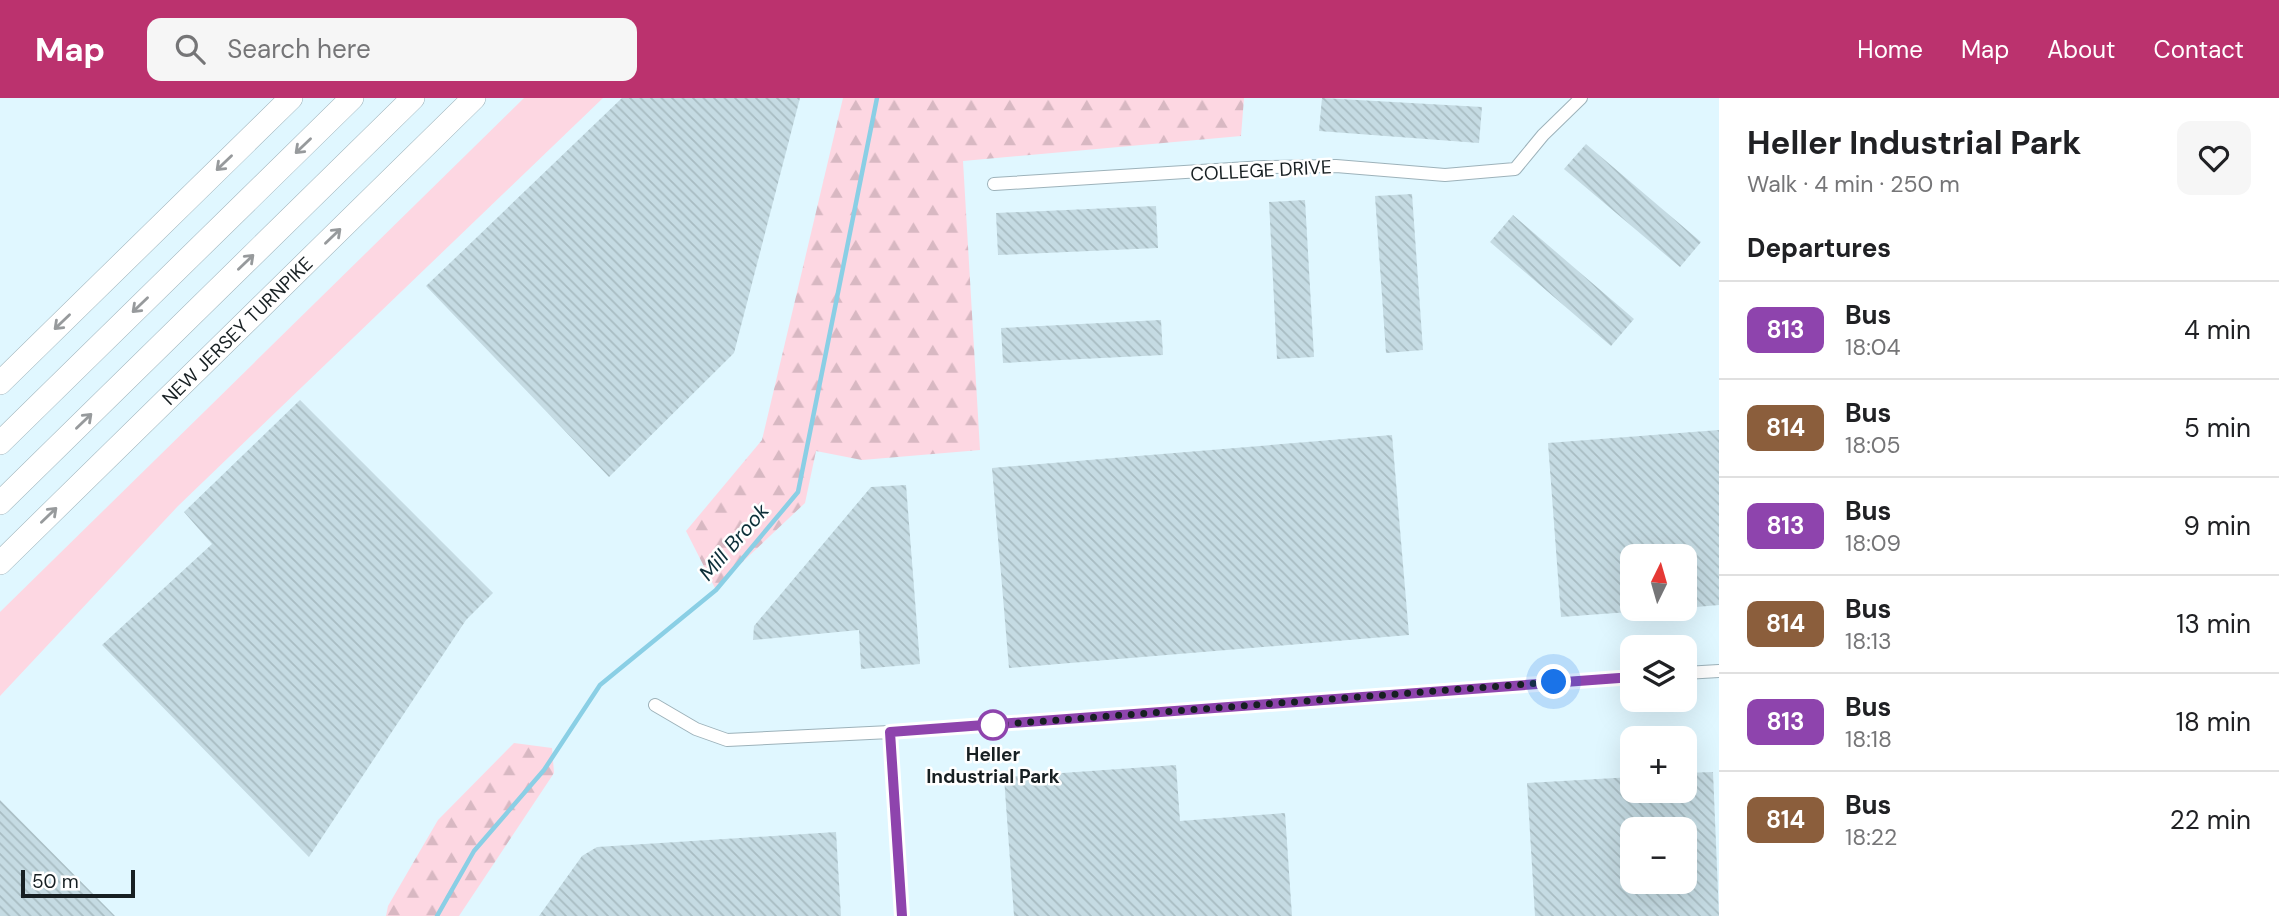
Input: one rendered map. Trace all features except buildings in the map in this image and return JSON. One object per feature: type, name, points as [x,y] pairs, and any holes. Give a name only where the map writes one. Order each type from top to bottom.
[{"type":"highway","points":[[0,383],[291,98]]},
{"type":"highway","points":[[0,443],[352,98]]},
{"type":"highway","points":[[0,503],[413,98]]},
{"type":"highway","name":"NEW JERSEY TURNPIKE","points":[[0,563],[474,98]]},
{"type":"street","name":"COLLEGE DRIVE","points":[[994,184],[1264,167],[1336,166],[1445,175],[1515,169],[1543,135],[1581,98]]},
{"type":"street","points":[[1697,672],[1719,671]]},
{"type":"street","points":[[654,705],[696,729],[727,740],[890,732],[1620,678]]},
{"type":"street","points":[[890,732],[902,916]]},
{"type":"green space","points":[[524,98],[603,98],[178,506],[0,696],[0,612]]},
{"type":"green space","points":[[843,98],[1244,98],[1241,136],[963,161],[980,450],[862,460],[816,451],[805,503],[715,588],[686,531],[762,440]]},
{"type":"green space","points":[[514,743],[552,748],[554,773],[459,916],[386,916],[388,906],[438,820]]},
{"type":"waterway","name":"Mill Brook","points":[[437,916],[474,851],[544,770],[600,685],[716,590],[798,492],[877,98]]},
{"type":"bus line","name":"813","points":[[902,916],[890,732],[1620,678]]},
{"type":"place","name":"Heller Industrial Park","points":[[993,725]]},
{"type":"route","points":[[993,725],[1554,682]]}]
